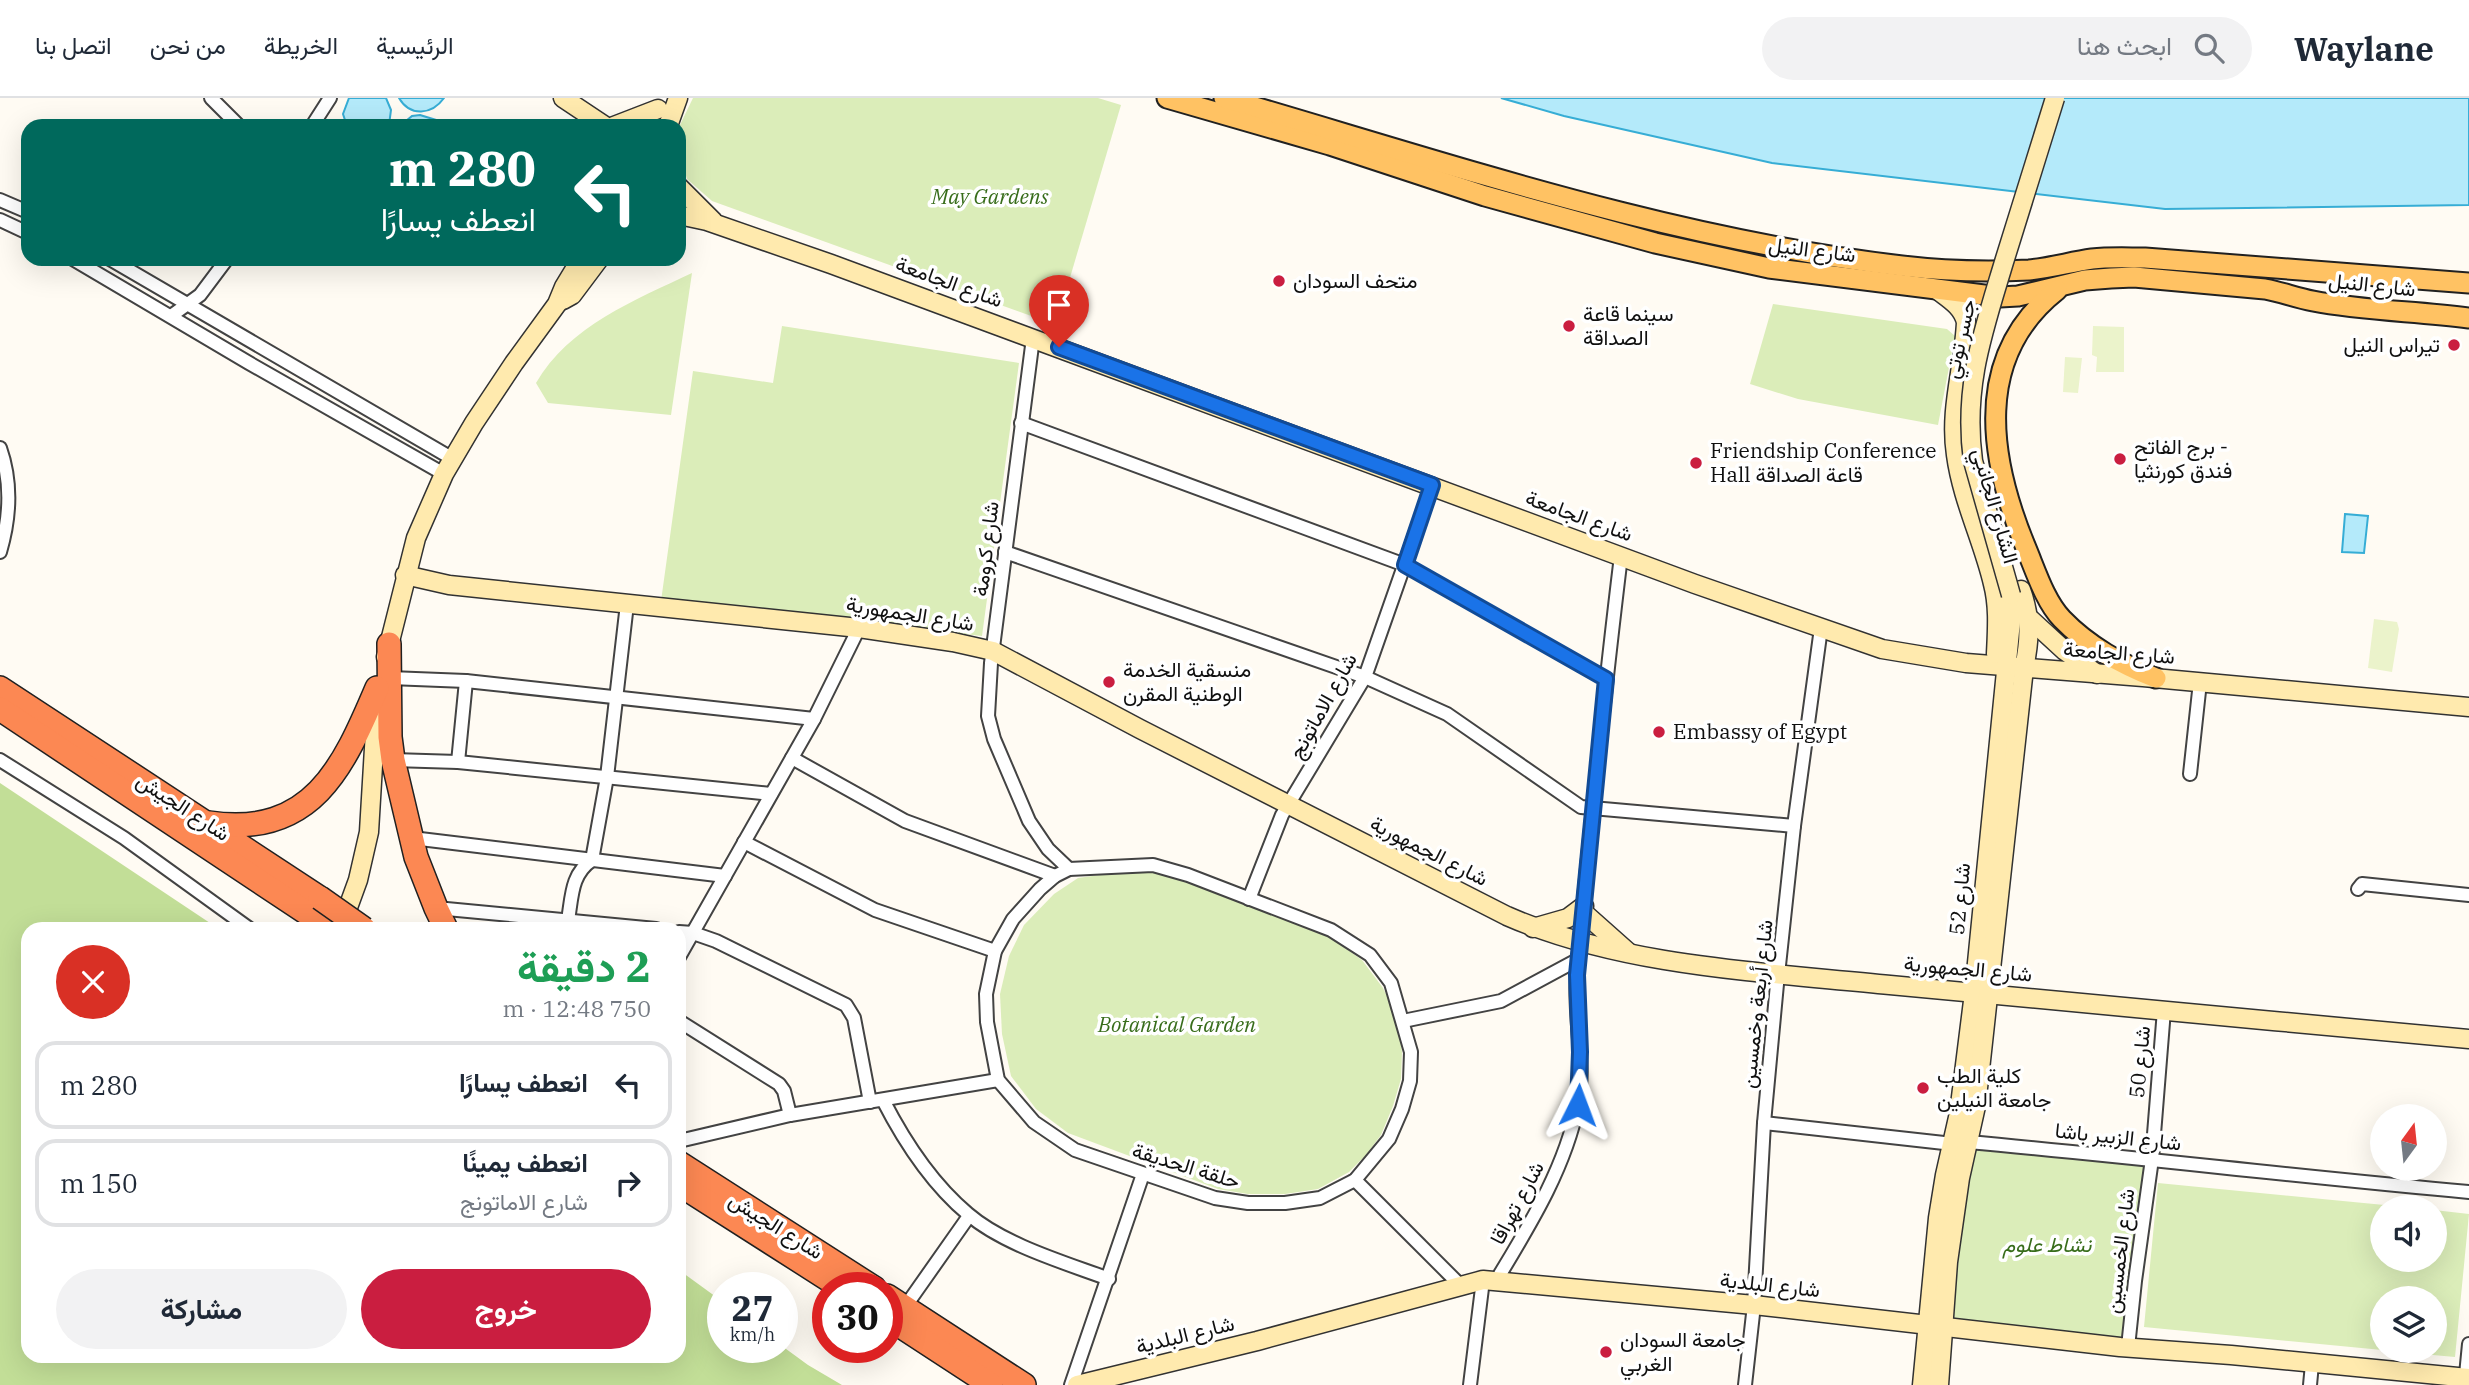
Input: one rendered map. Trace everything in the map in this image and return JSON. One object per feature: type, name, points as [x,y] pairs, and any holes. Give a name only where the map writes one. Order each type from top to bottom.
[{"type":"highway","points":[[389,644],[384,683],[393,760],[416,857],[443,922]]},
{"type":"highway","points":[[205,822],[228,826],[263,822],[296,809],[317,793],[331,779],[353,746],[384,683]]},
{"type":"highway","name":"شارع الجيش","points":[[0,688],[205,822],[322,915]]},
{"type":"highway","name":"شارع الجيش","points":[[0,709],[322,915],[343,922]]},
{"type":"highway","name":"شارع الجيش","points":[[686,1167],[849,1272]]},
{"type":"highway","name":"شارع الجيش","points":[[686,1188],[817,1272]]},
{"type":"highway","points":[[903,1313],[1024,1385]]},
{"type":"highway","points":[[903,1315],[991,1385]]},
{"type":"main road","points":[[666,117],[678,98]]},
{"type":"main road","name":"شارع النيل","points":[[1167,98],[1490,176],[1739,240],[1901,266],[1953,270],[2031,270],[2095,259],[2145,258],[2469,283]]},
{"type":"main road","name":"شارع النيل","points":[[1224,98],[1485,196],[1734,262],[2000,297],[2111,278],[2157,279],[2284,292],[2311,301],[2378,310],[2469,318]]},
{"type":"main road","name":"جسر توتي","points":[[2022,602],[1975,472],[1970,441],[1971,392],[1980,341],[2055,98]]},
{"type":"main road","name":"جسر توتي","points":[[2022,602],[1987,473],[1981,427],[1983,387],[1986,366],[2021,244],[2066,98]]},
{"type":"main road","points":[[570,102],[582,119]]},
{"type":"main road","points":[[570,102],[595,119]]},
{"type":"main road","points":[[1485,196],[1490,176]]},
{"type":"main road","points":[[686,195],[711,222]]},
{"type":"main road","name":"شارع الجامعة","points":[[686,210],[711,222],[1882,649],[1966,663],[2469,707]]},
{"type":"main road","name":"شارع الجامعة","points":[[686,217],[711,222]]},
{"type":"main road","points":[[1734,262],[1739,240]]},
{"type":"main road","points":[[389,644],[416,538],[449,467],[513,363],[557,304],[577,266]]},
{"type":"main road","points":[[557,304],[572,295],[594,266]]},
{"type":"main road","points":[[2063,285],[2028,316],[2013,340],[1999,375],[1995,406],[1998,449],[2012,514],[2047,595],[2060,617],[2088,643],[2128,667],[2156,678]]},
{"type":"main road","name":"الشارع الجانبي","points":[[1936,289],[1959,307],[1966,322],[1954,403],[1953,434],[1965,498],[1994,585],[2001,665]]},
{"type":"main road","name":"شارع الجمهورية","points":[[405,575],[449,585],[859,628],[953,642],[993,651],[1140,729],[1580,951],[1630,953],[1778,974],[2469,1039]]},
{"type":"main road","points":[[2001,665],[2011,621],[2022,602],[2047,595]]},
{"type":"main road","points":[[2022,602],[2065,651],[2097,674]]},
{"type":"main road","name":"شارع 52","points":[[1982,994],[2024,668],[2030,641],[2022,602]]},
{"type":"main road","name":"شارع 52","points":[[1939,1385],[1936,1327],[1938,1218],[1960,1143],[1976,1106],[2001,665]]},
{"type":"main road","points":[[343,922],[358,880],[369,832],[384,683]]},
{"type":"main road","points":[[1533,928],[1568,918],[1584,909],[1604,933],[1630,953]]},
{"type":"main road","name":"شارع البلدية","points":[[1074,1385],[1180,1361],[1461,1286],[1490,1281],[1754,1305],[2128,1348],[2467,1380]]},
{"type":"main road","name":"شارع 52","points":[[1923,1385],[1936,1327]]},
{"type":"street","points":[[211,98],[232,119]]},
{"type":"street","points":[[316,119],[330,98]]},
{"type":"street","points":[[0,200],[21,209]]},
{"type":"street","points":[[0,220],[21,230]]},
{"type":"street","points":[[86,266],[224,348],[449,467]]},
{"type":"street","points":[[122,266],[236,332],[449,467]]},
{"type":"street","points":[[171,316],[200,295],[222,266]]},
{"type":"street","points":[[224,348],[236,332]]},
{"type":"street","name":"شارع كرومة","points":[[1033,338],[988,692],[988,716],[994,739],[1029,821],[1048,849],[1069,869]]},
{"type":"street","points":[[1021,423],[1405,565],[1606,679]]},
{"type":"street","points":[[0,448],[9,486],[7,523],[0,552]]},
{"type":"street","name":"شارع الاماتونج","points":[[1249,899],[1277,827],[1366,677],[1432,485]]},
{"type":"street","points":[[1005,552],[1366,677],[1447,714],[1576,805],[1586,809],[1794,826]]},
{"type":"street","name":"شارع تهراقا","points":[[1470,1385],[1490,1281],[1532,1219],[1558,1169],[1578,1105],[1580,1052],[1577,975],[1621,556]]},
{"type":"street","points":[[569,920],[574,881],[578,872],[592,860],[607,777],[627,604]]},
{"type":"street","points":[[686,945],[814,719],[859,628]]},
{"type":"street","name":"شارع أربعة وخمسين","points":[[1745,1385],[1754,1305],[1764,1123],[1778,974],[1794,826],[1821,628]]},
{"type":"street","points":[[384,683],[466,681],[814,719]]},
{"type":"street","points":[[458,762],[466,681]]},
{"type":"street","points":[[2190,774],[2200,682]]},
{"type":"street","points":[[792,758],[905,821],[1055,876]]},
{"type":"street","points":[[0,760],[124,838],[240,922]]},
{"type":"street","points":[[393,760],[458,762],[771,794]]},
{"type":"street","points":[[412,838],[725,876]]},
{"type":"street","points":[[744,842],[875,910],[995,951]]},
{"type":"street","name":"حلقة الحديقة","points":[[1153,865],[1179,871],[1331,930],[1370,955],[1391,984],[1403,1021],[1411,1052],[1410,1081],[1389,1139],[1355,1180],[1321,1198],[1285,1203],[1248,1203],[1215,1198],[1075,1150],[1051,1136],[1014,1102],[998,1080],[987,1021],[986,994],[995,951],[1013,919],[1055,876],[1069,869],[1153,865]]},
{"type":"street","points":[[2360,886],[2469,895]]},
{"type":"street","points":[[436,908],[588,922]]},
{"type":"street","points":[[686,932],[716,941],[846,1005],[854,1018],[876,1101],[929,1174],[970,1216],[1032,1250],[1109,1279]]},
{"type":"street","points":[[1403,1021],[1501,1001],[1580,951]]},
{"type":"street","name":"شارع 50","points":[[2152,1159],[2164,1010]]},
{"type":"street","points":[[686,1025],[779,1084],[784,1091],[790,1115]]},
{"type":"street","points":[[686,1138],[790,1115],[998,1080]]},
{"type":"street","name":"شارع الزبير باشا","points":[[1764,1123],[2469,1192]]},
{"type":"street","name":"شارع الخمسين","points":[[2128,1348],[2134,1281],[2152,1159]]},
{"type":"street","points":[[1074,1385],[1143,1174]]},
{"type":"street","points":[[1355,1180],[1461,1286]]},
{"type":"street","points":[[903,1295],[970,1216]]},
{"type":"street","points":[[2467,1380],[2469,1344]]},
{"type":"street","points":[[2310,1385],[2312,1364]]},
{"type":"green space","name":"May Gardens","points":[[693,98],[1098,98],[1121,105],[1056,325],[712,201],[687,179],[686,119],[683,119]]},
{"type":"green space","points":[[692,273],[671,415],[548,403],[536,383],[566,346],[605,317]]},
{"type":"green space","points":[[1773,304],[1947,329],[1955,336],[1938,425],[1798,399],[1750,384]]},
{"type":"green space","points":[[782,326],[1019,363],[982,636],[661,601],[693,371],[773,383]]},
{"type":"green space","points":[[2093,326],[2124,327],[2124,372],[2096,372],[2097,357],[2092,355]]},
{"type":"green space","points":[[2065,357],[2082,358],[2078,393],[2063,392]]},
{"type":"green space","points":[[2374,619],[2397,622],[2399,629],[2392,672],[2368,668]]},
{"type":"green space","points":[[0,783],[208,922],[21,922],[21,1363],[686,1363],[686,1275],[707,1290],[707,1363],[798,1363],[798,1358],[842,1385],[0,1385]]},
{"type":"green space","name":"Botanical Garden","points":[[1154,872],[1181,877],[1331,938],[1362,960],[1383,988],[1398,1018],[1402,1052],[1401,1079],[1381,1135],[1349,1172],[1318,1189],[1285,1194],[1248,1194],[1218,1189],[1068,1133],[1036,1109],[1011,1076],[1002,1034],[1000,994],[1009,956],[1024,925],[1054,894],[1078,878],[1114,873]]},
{"type":"green space","name":"نشاط علوم","points":[[1972,1147],[2149,1163],[2123,1345],[1947,1320]]},
{"type":"green space","points":[[2158,1183],[2370,1204],[2370,1272],[2447,1272],[2447,1211],[2469,1214],[2455,1357],[2447,1356],[2447,1286],[2370,1286],[2370,1349],[2144,1327]]},
{"type":"water","points":[[349,98],[386,98],[391,110],[390,119],[345,119],[343,114]]},
{"type":"water","points":[[399,98],[444,98],[433,108],[415,111]]},
{"type":"water","points":[[1501,98],[2469,98],[2469,205],[2165,209],[1772,163],[1564,116]]},
{"type":"water","points":[[420,115],[433,119],[408,119]]},
{"type":"water","points":[[2345,514],[2368,516],[2364,553],[2342,552]]},
{"type":"place","name":"متحف السودان","points":[[1279,281]]},
{"type":"place","name":"سينما قاعة الصداقة","points":[[1569,326]]},
{"type":"place","name":"تيراس النيل","points":[[2454,345]]},
{"type":"place","name":"برج الفاتح - فندق كورنثيا","points":[[2120,459]]},
{"type":"place","name":"Friendship Conference Hall قاعة الصداقة","points":[[1696,463]]},
{"type":"place","name":"منسقية الخدمة الوطنية المقرن","points":[[1109,682]]},
{"type":"place","name":"Embassy of Egypt","points":[[1659,732]]},
{"type":"place","name":"كلية الطب جامعة النيلين","points":[[1923,1088]]},
{"type":"place","name":"جامعة السودان الغربي","points":[[1606,1352]]},
{"type":"route","points":[[1059,347],[1432,485],[1405,565],[1606,679],[1577,975],[1580,1052],[1578,1105]]}]
